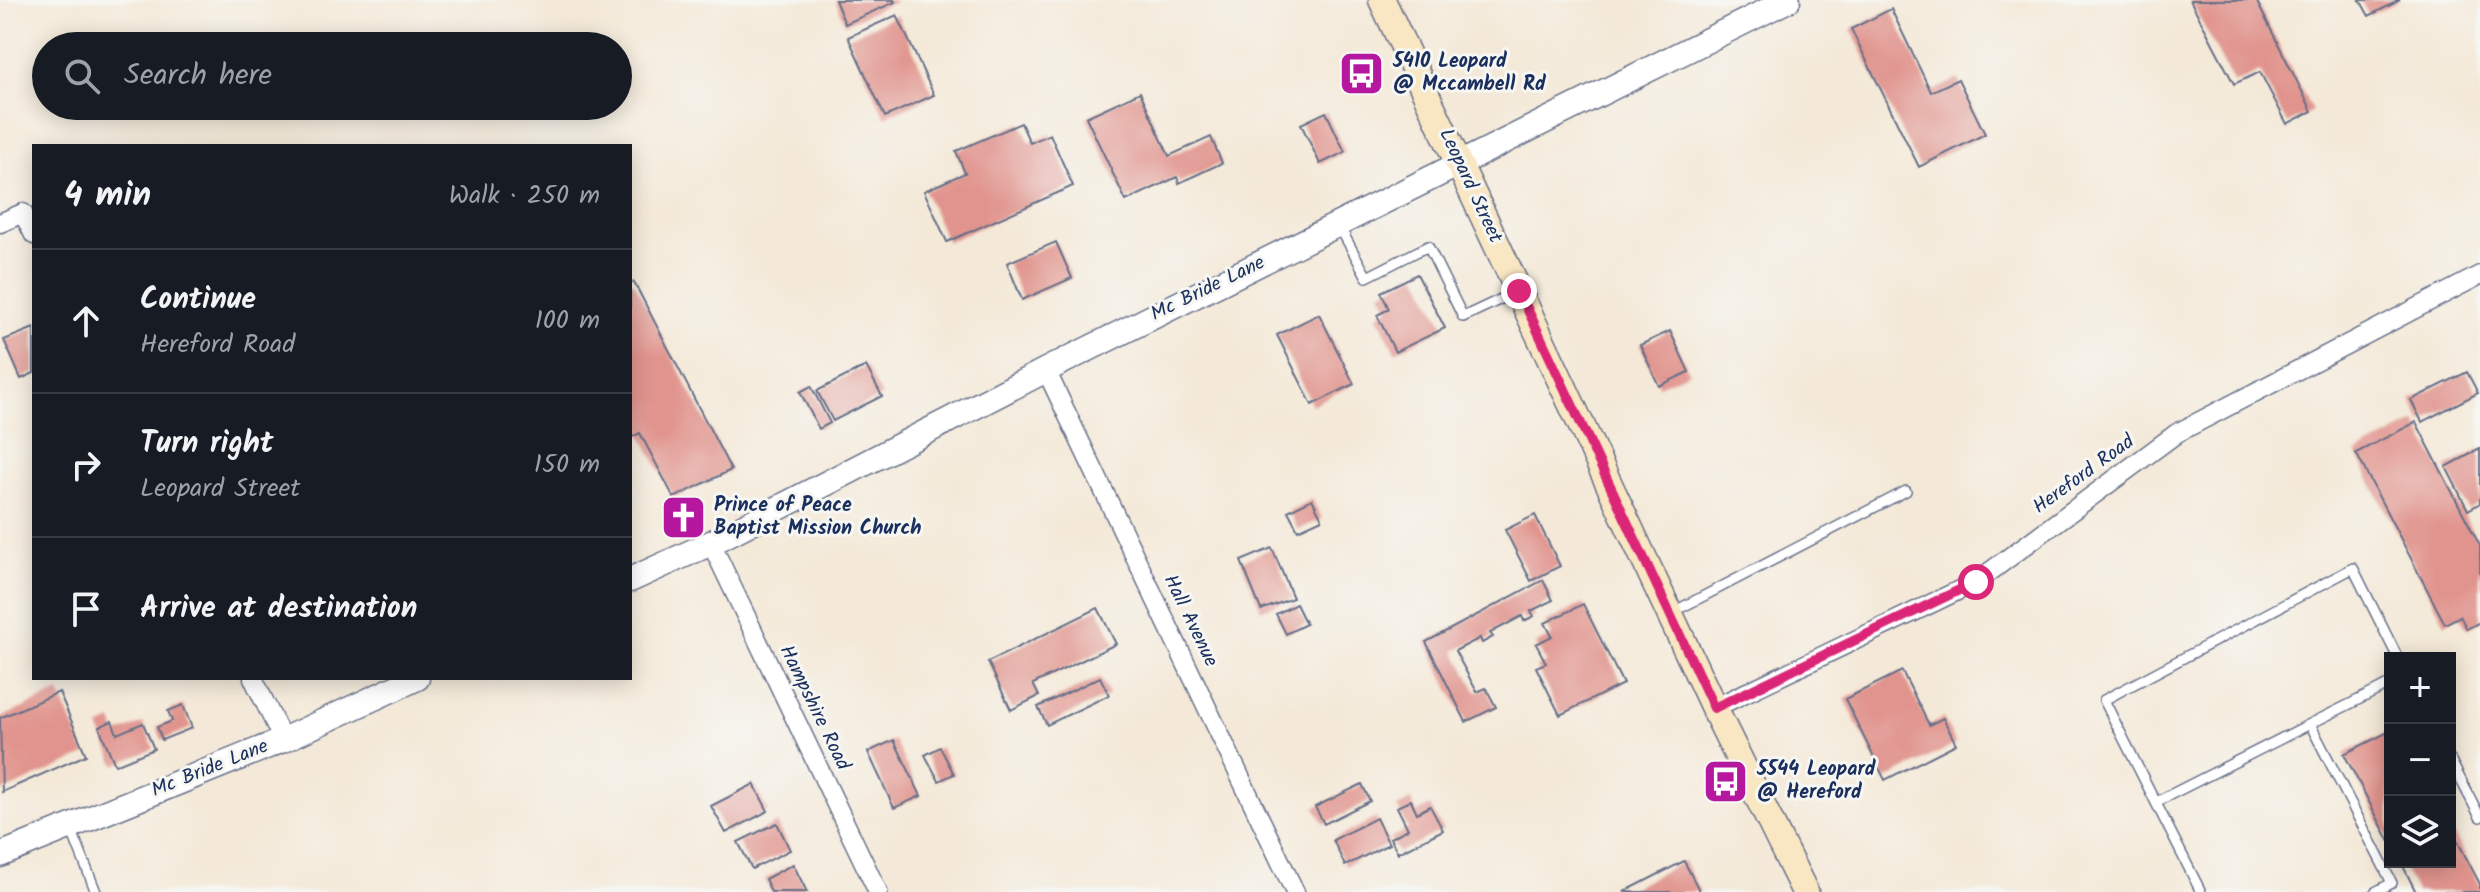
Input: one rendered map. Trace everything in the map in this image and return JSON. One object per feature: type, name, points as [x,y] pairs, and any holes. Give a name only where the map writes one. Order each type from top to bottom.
[{"type":"main road","name":"Leopard Street","points":[[1382,0],[1714,708],[1805,892]]},
{"type":"street","name":"Mc Bride Lane","points":[[632,579],[711,543],[1046,370],[1788,0]]},
{"type":"street","points":[[0,223],[23,213],[32,231]]},
{"type":"street","name":"Hereford Road","points":[[1714,708],[1976,582],[2177,433],[2480,275]]},
{"type":"street","name":"Hall Avenue","points":[[1046,370],[1295,892]]},
{"type":"street","name":"Hampshire Road","points":[[711,543],[878,892]]},
{"type":"street","points":[[254,680],[283,740]]},
{"type":"street","name":"Mc Bride Lane","points":[[0,855],[283,740],[413,680]]},
{"type":"lane","points":[[1338,224],[1367,277],[1428,246],[1463,317],[1519,291]]},
{"type":"lane","points":[[1670,614],[1906,491]]},
{"type":"lane","points":[[2201,892],[2104,700],[2353,568],[2395,652]]},
{"type":"lane","points":[[2156,802],[2384,687]]},
{"type":"lane","points":[[2310,724],[2394,888],[2375,892]]},
{"type":"lane","points":[[2456,771],[2480,817]]},
{"type":"lane","points":[[70,826],[96,892]]},
{"type":"building","points":[[835,0],[894,0],[895,2],[845,24]]},
{"type":"building","points":[[2190,0],[2256,0],[2312,111],[2287,124],[2260,72],[2234,84]]},
{"type":"building","points":[[2360,0],[2400,0],[2369,16]]},
{"type":"building","points":[[1891,9],[1931,92],[1958,79],[1985,134],[1919,167],[1851,29]]},
{"type":"building","points":[[897,15],[934,95],[885,117],[848,37]]},
{"type":"building","points":[[1140,92],[1169,156],[1211,137],[1222,163],[1179,183],[1177,177],[1126,201],[1086,117]]},
{"type":"building","points":[[1326,112],[1345,152],[1320,164],[1301,124]]},
{"type":"building","points":[[1021,123],[1030,143],[1050,134],[1073,186],[947,242],[924,191],[965,173],[956,151]]},
{"type":"building","points":[[1056,242],[1072,278],[1022,300],[1007,263]]},
{"type":"building","points":[[1417,274],[1445,328],[1395,352],[1377,315],[1389,309],[1381,292]]},
{"type":"building","points":[[632,283],[731,470],[674,498],[640,433],[632,437]]},
{"type":"building","points":[[1319,314],[1354,384],[1312,405],[1277,335]]},
{"type":"building","points":[[32,329],[32,374],[21,379],[4,340]]},
{"type":"building","points":[[1670,331],[1689,372],[1659,386],[1640,345]]},
{"type":"building","points":[[866,366],[882,396],[833,421],[817,391]]},
{"type":"building","points":[[2467,372],[2478,393],[2422,422],[2411,400]]},
{"type":"building","points":[[811,386],[830,423],[819,429],[800,392]]},
{"type":"building","points":[[2416,422],[2480,546],[2480,622],[2467,629],[2460,616],[2445,624],[2356,453]]},
{"type":"building","points":[[2480,449],[2480,503],[2468,510],[2446,467]]},
{"type":"building","points":[[1312,499],[1322,519],[1298,530],[1288,511]]},
{"type":"building","points":[[1535,515],[1560,566],[1531,581],[1505,530]]},
{"type":"building","points":[[1272,548],[1293,598],[1261,610],[1241,561]]},
{"type":"building","points":[[1543,580],[1553,600],[1531,611],[1534,616],[1524,621],[1522,616],[1490,633],[1493,637],[1482,643],[1480,638],[1455,651],[1477,692],[1486,688],[1496,707],[1466,722],[1426,642]]},
{"type":"building","points":[[1296,604],[1306,624],[1286,634],[1276,614]]},
{"type":"building","points":[[1583,604],[1623,684],[1560,715],[1536,667],[1546,663],[1536,644],[1552,636],[1545,623]]},
{"type":"building","points":[[1098,608],[1116,644],[1033,684],[1039,696],[1011,710],[988,662]]},
{"type":"building","points":[[1902,671],[1929,725],[1943,718],[1956,744],[1885,780],[1845,699]]},
{"type":"building","points":[[1100,677],[1109,695],[1047,725],[1038,707]]},
{"type":"building","points":[[59,692],[86,755],[2,792],[0,718]]},
{"type":"building","points":[[183,705],[192,728],[162,740],[157,727],[172,721],[168,711]]},
{"type":"building","points":[[112,721],[117,734],[143,723],[154,749],[115,765],[99,727]]},
{"type":"building","points":[[2384,734],[2384,831],[2344,754]]},
{"type":"building","points":[[894,740],[921,796],[894,808],[868,752]]},
{"type":"building","points":[[940,747],[954,774],[939,781],[925,755]]},
{"type":"building","points":[[754,784],[768,811],[726,833],[711,806]]},
{"type":"building","points":[[1362,784],[1370,801],[1324,824],[1315,807]]},
{"type":"building","points":[[1411,800],[1417,813],[1430,806],[1443,830],[1398,853],[1390,838],[1408,829],[1397,807]]},
{"type":"building","points":[[1376,818],[1389,844],[1345,866],[1333,840]]},
{"type":"building","points":[[777,823],[790,850],[752,869],[738,842]]},
{"type":"building","points":[[2456,838],[2480,884],[2480,892],[2416,892],[2404,868],[2456,868]]},
{"type":"building","points":[[1684,861],[1700,892],[1624,892]]},
{"type":"building","points":[[793,864],[807,892],[771,892],[765,879]]},
{"type":"place","name":"5410 Leopard @ Mccambell Rd","points":[[1362,74]]},
{"type":"place","name":"Prince of Peace Baptist Mission Church","points":[[683,517]]},
{"type":"place","name":"5544 Leopard @ Hereford","points":[[1726,781]]},
{"type":"route","points":[[1519,291],[1714,708],[1976,582]]}]
